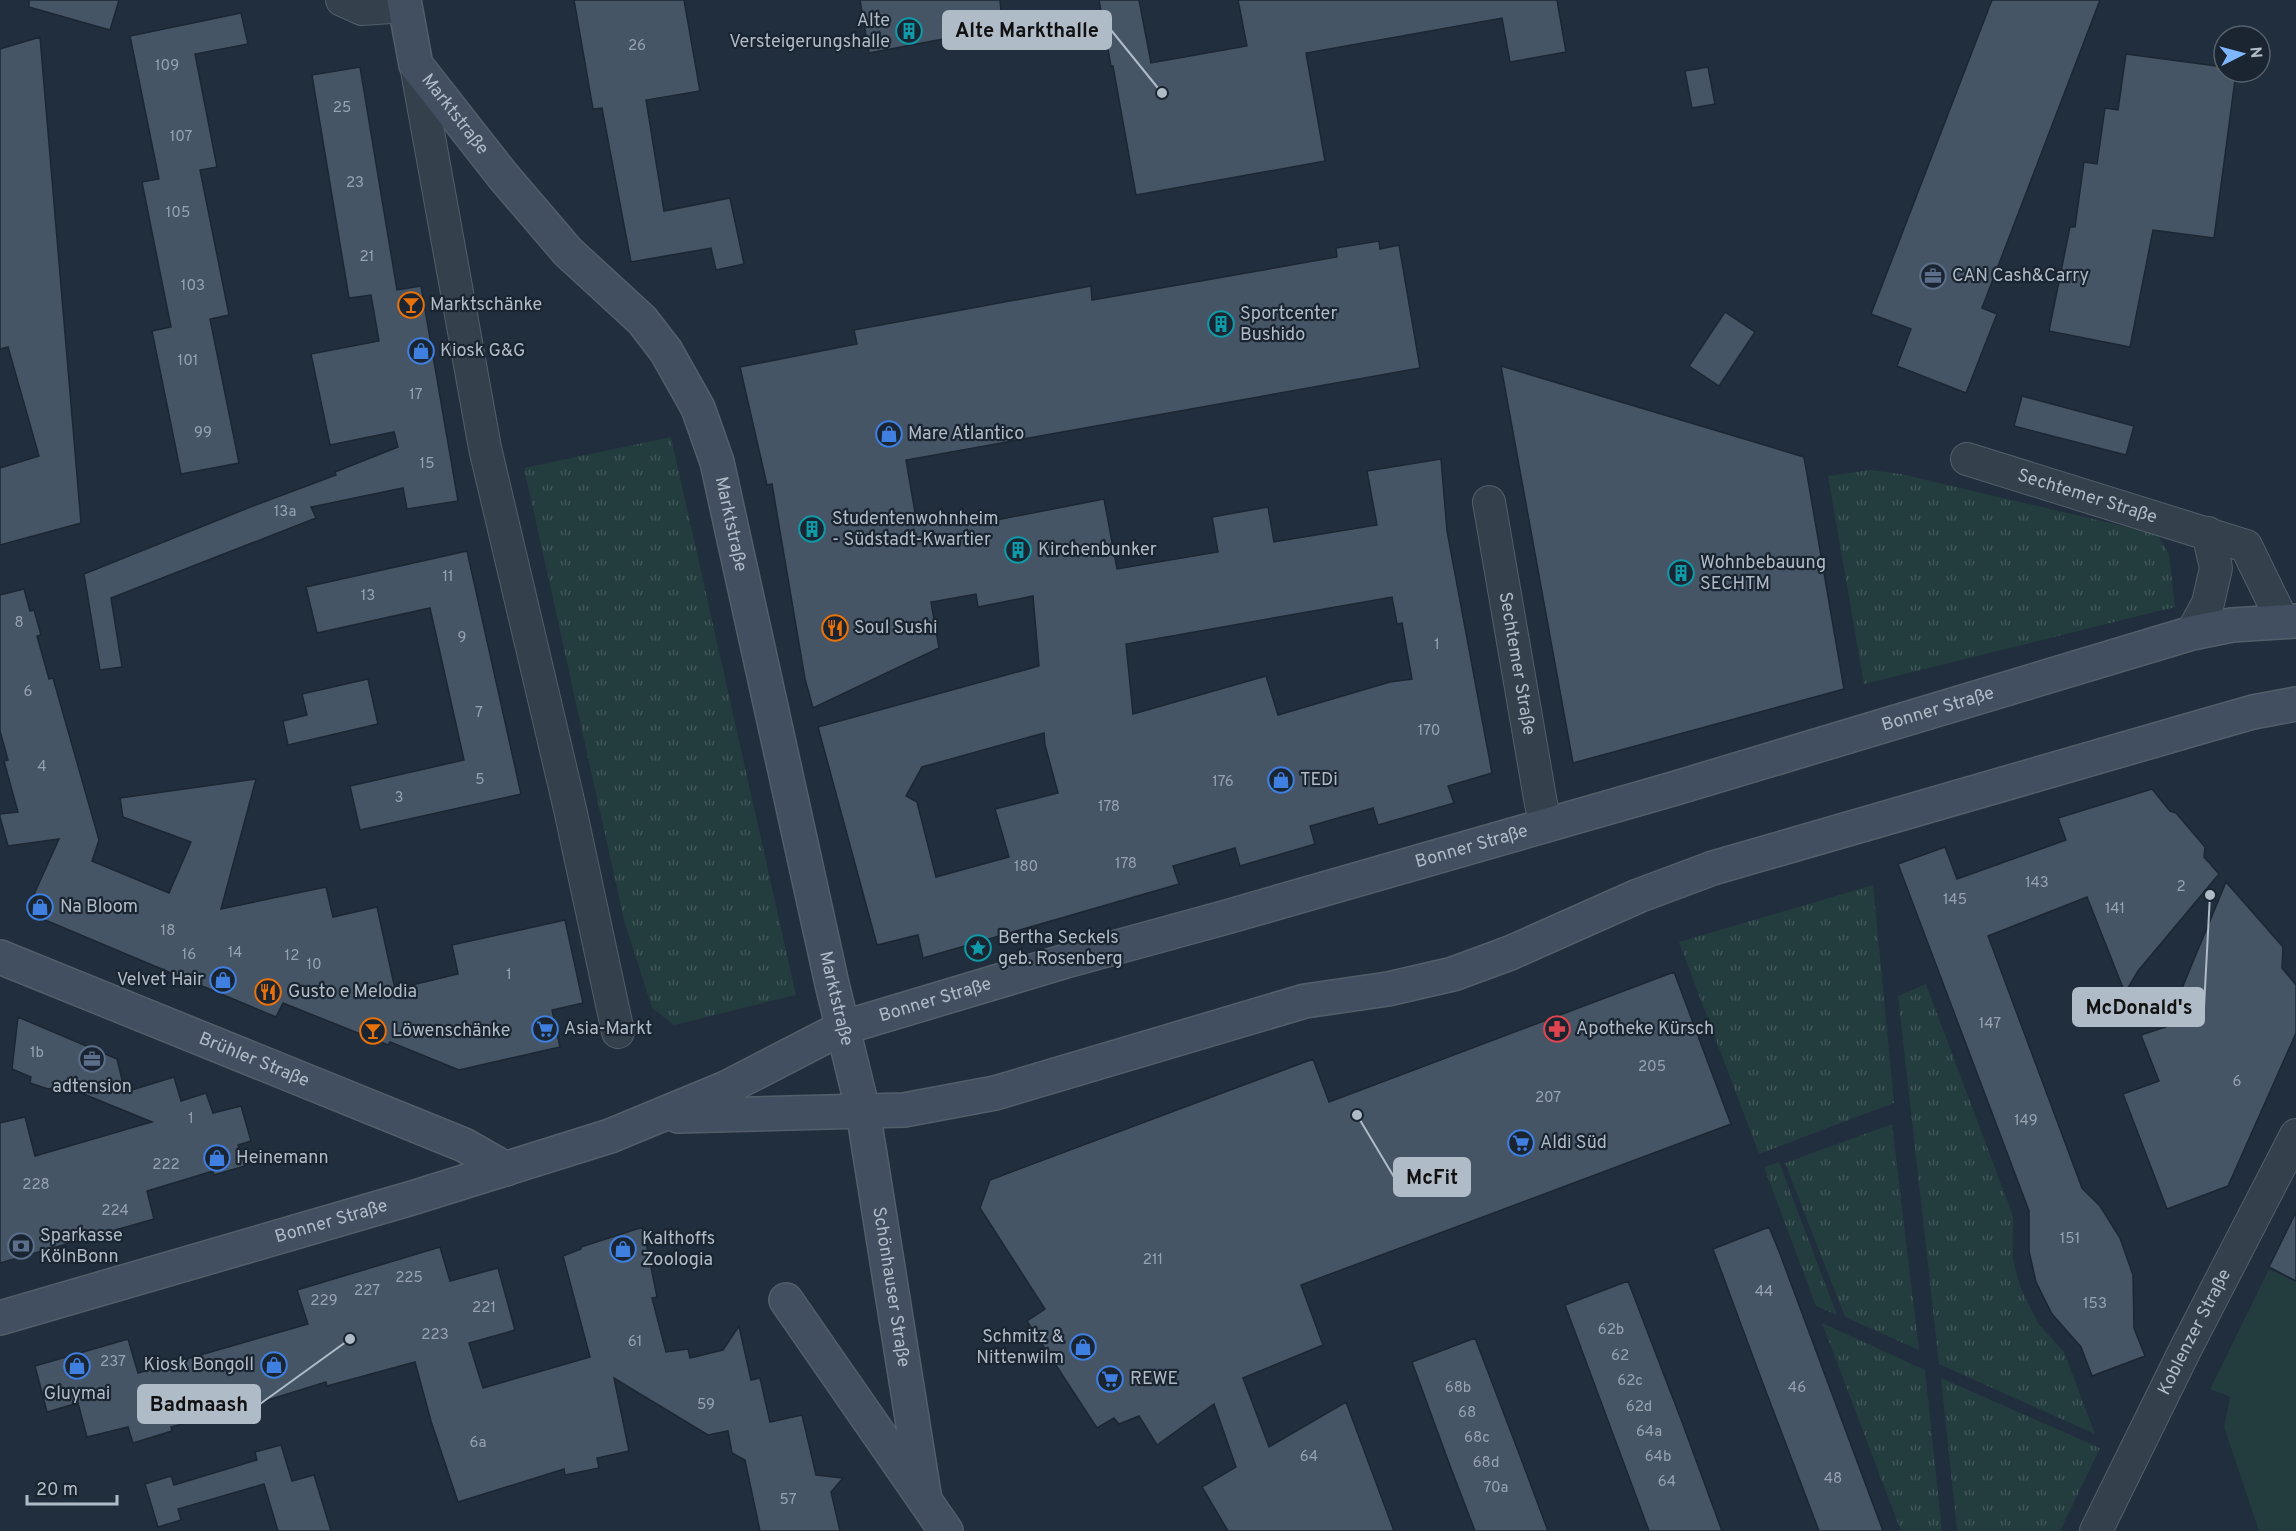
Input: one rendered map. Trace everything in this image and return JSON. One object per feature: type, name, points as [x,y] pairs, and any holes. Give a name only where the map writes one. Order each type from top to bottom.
[{"type":"main road","name":"Marktstraße","points":[[405,3],[416,65],[503,176],[568,252],[642,320],[666,351],[698,408],[717,462],[842,1028],[855,1076]]},
{"type":"main road","name":"Bonner Straße","points":[[0,1318],[506,1169],[610,1136],[661,1117],[726,1088],[842,1028],[1066,961],[1547,825],[2192,633],[2232,625],[2290,621]]},
{"type":"main road","name":"Bonner Straße","points":[[661,1117],[904,1110],[995,1093],[1305,1001],[1388,989],[1453,974],[1510,953],[1638,896],[1696,874],[2253,712],[2296,704]]},
{"type":"main road","name":"Brühler Straße","points":[[0,957],[464,1145],[506,1169]]},
{"type":"main road","name":"Schönhauser Straße","points":[[855,1076],[864,1111],[925,1500]]},
{"type":"main road","name":"Schönhauser Straße","points":[[786,1300],[946,1531]]},
{"type":"street","points":[[342,0],[362,9],[405,3]]},
{"type":"street","name":"Marktstraße","points":[[416,65],[469,364],[497,506],[570,809],[618,1032]]},
{"type":"street","name":"Sechtemer Straße","points":[[1967,459],[2246,546],[2290,621]]},
{"type":"street","name":"Sechtemer Straße","points":[[1489,502],[1541,804],[1547,825]]},
{"type":"street","points":[[2192,633],[2208,603],[2216,568],[2208,533]]},
{"type":"street","name":"Koblenzer Straße","points":[[2096,1531],[2185,1350],[2296,1135]]},
{"type":"green space","points":[[671,437],[796,995],[674,1025],[652,1008],[624,920],[524,468]]},
{"type":"green space","points":[[1870,470],[1901,474],[2157,534],[2169,554],[2175,607],[1864,684],[1828,476]]},
{"type":"green space","points":[[1873,885],[1894,1103],[1759,1154],[1679,942]]},
{"type":"green space","points":[[1926,984],[2013,1216],[2013,1260],[2021,1289],[2038,1323],[2064,1352],[2095,1434],[1939,1364],[1898,996]]},
{"type":"green space","points":[[1892,1124],[1919,1350],[1845,1317],[1785,1163]]},
{"type":"green space","points":[[1779,1162],[1837,1315],[1816,1306],[1764,1167]]},
{"type":"green space","points":[[2269,1269],[2296,1282],[2296,1531],[2259,1531],[2224,1427],[2230,1397],[2210,1389]]},
{"type":"green space","points":[[1822,1323],[1925,1370],[1942,1531],[1901,1531]]},
{"type":"green space","points":[[1941,1378],[2100,1448],[2060,1531],[1957,1531]]},
{"type":"building","points":[[29,0],[119,0],[110,30],[29,7]]},
{"type":"building","points":[[574,0],[684,0],[700,91],[646,100],[664,211],[730,198],[744,264],[716,270],[711,248],[631,262],[602,108],[593,109]]},
{"type":"building","name":"Alte Versteigerungshalle","points":[[860,0],[1000,0],[1001,12],[951,22],[954,37],[869,53]]},
{"type":"building","points":[[1099,0],[1139,0],[1151,63],[1247,46],[1238,0],[1557,0],[1566,52],[1510,62],[1502,18],[1306,53],[1325,161],[1136,195]]},
{"type":"building","points":[[1992,0],[2100,0],[1982,308],[1997,314],[1966,393],[1897,366],[1911,329],[1871,314]]},
{"type":"building","points":[[241,13],[248,44],[195,54],[217,167],[200,170],[229,315],[210,319],[239,463],[181,474],[152,331],[171,327],[142,182],[159,179],[130,36]]},
{"type":"building","points":[[40,37],[81,523],[0,545],[0,468],[39,456],[8,347],[0,349],[0,49]]},
{"type":"building","points":[[2126,54],[2212,65],[2212,84],[2234,84],[2214,238],[2153,230],[2130,347],[2049,331],[2070,227],[2075,227],[2084,162],[2097,164],[2105,108],[2118,110]]},
{"type":"building","points":[[360,67],[397,290],[421,286],[458,501],[407,509],[403,488],[311,507],[316,518],[111,598],[122,667],[100,670],[84,574],[336,475],[335,472],[398,447],[394,432],[330,445],[311,354],[379,341],[371,295],[349,298],[312,75]]},
{"type":"building","points":[[1708,67],[1715,104],[1692,108],[1685,71]]},
{"type":"building","points":[[1379,241],[1380,249],[1399,245],[1420,368],[906,460],[917,524],[974,513],[976,524],[1104,499],[1117,569],[1218,552],[1212,517],[1268,507],[1274,542],[1377,525],[1367,471],[1441,459],[1447,531],[1492,773],[1448,786],[1454,803],[1378,825],[1373,808],[1310,826],[1315,844],[1240,866],[1235,848],[1173,866],[1179,884],[923,958],[918,935],[877,945],[818,727],[1039,666],[1033,596],[978,607],[976,594],[931,602],[939,648],[813,708],[805,679],[772,484],[767,485],[740,367],[857,344],[854,330],[1091,286],[1092,300],[1337,257],[1336,248]],"holes":[[[1392,597],[1397,624],[1402,623],[1412,679],[1390,682],[1278,715],[1266,676],[1133,714],[1126,644]],[[1044,733],[1058,793],[995,809],[1009,857],[936,877],[917,802],[906,796],[922,767]]]},
{"type":"building","points":[[1725,312],[1755,332],[1719,386],[1689,366]]},
{"type":"building","name":"Wohnbebauung SECHTM","points":[[1501,366],[1804,457],[1844,689],[1573,763]]},
{"type":"building","points":[[2022,396],[2134,426],[2126,455],[2014,426]]},
{"type":"building","points":[[467,551],[521,794],[360,830],[350,786],[464,760],[430,608],[317,633],[306,587]]},
{"type":"building","points":[[24,589],[30,611],[34,610],[41,635],[37,636],[49,679],[53,678],[99,840],[92,861],[169,893],[191,842],[123,817],[120,798],[256,779],[221,909],[326,887],[333,917],[377,907],[395,989],[458,974],[452,945],[565,920],[583,1003],[552,1010],[560,1047],[459,1070],[390,1042],[388,1045],[283,1003],[276,1017],[26,912],[59,839],[8,846],[0,817],[0,814],[18,812],[4,761],[8,760],[0,731],[0,595]]},
{"type":"building","points":[[368,679],[378,724],[288,745],[283,721],[307,715],[302,694]]},
{"type":"building","points":[[2152,789],[2205,847],[2204,857],[2219,874],[2138,971],[2125,993],[2087,897],[1988,936],[2082,1188],[2100,1206],[2120,1238],[2133,1275],[2134,1328],[2145,1356],[2092,1376],[2081,1347],[2052,1314],[2036,1282],[2029,1251],[2029,1211],[1898,864],[1945,847],[1957,879],[2066,840],[2058,818]]},
{"type":"building","points":[[2226,882],[2283,947],[2282,968],[2296,985],[2296,1033],[2228,1186],[2167,1209],[2123,1094],[2159,1081],[2141,1035],[2166,1027]]},
{"type":"building","points":[[1674,972],[1731,1124],[1301,1285],[1323,1345],[1243,1378],[1269,1447],[1346,1402],[1394,1531],[1228,1531],[1202,1487],[1236,1467],[1214,1404],[1157,1445],[1139,1416],[1119,1424],[1114,1418],[1097,1428],[1027,1321],[1045,1309],[980,1208],[990,1180],[1313,1059],[1329,1102]]},
{"type":"building","points":[[18,1017],[117,1059],[125,1092],[174,1077],[181,1101],[206,1093],[213,1113],[241,1106],[251,1141],[238,1145],[245,1166],[214,1175],[213,1171],[147,1191],[154,1219],[0,1263],[0,1123],[25,1117],[35,1156],[152,1122],[64,1086],[48,1089],[30,1083],[31,1077],[12,1069]]},
{"type":"building","points":[[2296,1212],[2296,1281],[2269,1267]]},
{"type":"building","points":[[643,1227],[657,1297],[652,1298],[666,1352],[688,1349],[690,1358],[723,1350],[739,1326],[751,1380],[760,1378],[770,1422],[802,1415],[816,1475],[843,1478],[831,1492],[840,1531],[760,1531],[745,1460],[732,1453],[728,1431],[708,1435],[614,1378],[629,1451],[597,1458],[599,1468],[565,1475],[564,1469],[458,1502],[431,1421],[415,1362],[327,1386],[326,1382],[171,1427],[172,1431],[133,1443],[128,1427],[87,1437],[78,1403],[47,1412],[35,1366],[128,1339],[138,1373],[308,1324],[297,1290],[440,1247],[450,1281],[498,1268],[515,1330],[469,1343],[483,1388],[590,1357],[563,1256],[581,1247]]},
{"type":"building","points":[[1769,1227],[1883,1531],[1819,1531],[1762,1381],[1713,1249]]},
{"type":"building","points":[[1628,1281],[1722,1531],[1649,1531],[1565,1305]]},
{"type":"building","points":[[1475,1338],[1548,1531],[1475,1531],[1449,1463],[1412,1362]]},
{"type":"building","points":[[281,1445],[292,1481],[314,1475],[331,1531],[278,1531],[264,1484],[178,1509],[181,1520],[158,1527],[145,1484],[171,1476],[174,1485],[257,1460],[255,1452]]},
{"type":"place","name":"Alte Versteigerungshalle","points":[[909,31]]},
{"type":"place","name":"Alte Markthalle","points":[[1162,93]]},
{"type":"place","name":"CAN Cash&Carry","points":[[1933,276]]},
{"type":"place","name":"Marktschänke","points":[[411,305]]},
{"type":"place","name":"Sportcenter Bushido","points":[[1221,324]]},
{"type":"place","name":"Kiosk G&G","points":[[421,351]]},
{"type":"place","name":"Mare Atlantico","points":[[889,434]]},
{"type":"place","name":"Studentenwohnheim - Südstadt-Kwartier","points":[[812,529]]},
{"type":"place","name":"Kirchenbunker","points":[[1018,550]]},
{"type":"place","name":"Wohnbebauung SECHTM","points":[[1681,573]]},
{"type":"place","name":"Soul Sushi","points":[[835,628]]},
{"type":"place","name":"TEDi","points":[[1281,780]]},
{"type":"place","name":"McDonald's","points":[[2210,895]]},
{"type":"place","name":"Na Bloom","points":[[40,907]]},
{"type":"place","name":"Bertha Seckels geb. Rosenberg","points":[[978,948]]},
{"type":"place","name":"Velvet Hair","points":[[223,980]]},
{"type":"place","name":"Gusto e Melodia","points":[[268,992]]},
{"type":"place","name":"Asia-Markt","points":[[545,1029]]},
{"type":"place","name":"Apotheke Kürsch","points":[[1557,1029]]},
{"type":"place","name":"Löwenschänke","points":[[373,1031]]},
{"type":"place","name":"adtension","points":[[92,1059]]},
{"type":"place","name":"McFit","points":[[1357,1115]]},
{"type":"place","name":"Aldi Süd","points":[[1521,1143]]},
{"type":"place","name":"Heinemann","points":[[217,1158]]},
{"type":"place","name":"Sparkasse KölnBonn","points":[[21,1246]]},
{"type":"place","name":"Kalthoffs Zoologia","points":[[623,1249]]},
{"type":"place","name":"Badmaash","points":[[350,1339]]},
{"type":"place","name":"Schmitz & Nittenwilm","points":[[1083,1347]]},
{"type":"place","name":"Kiosk Bongoll","points":[[274,1365]]},
{"type":"place","name":"Gluymai","points":[[77,1366]]},
{"type":"place","name":"REWE","points":[[1110,1379]]}]
